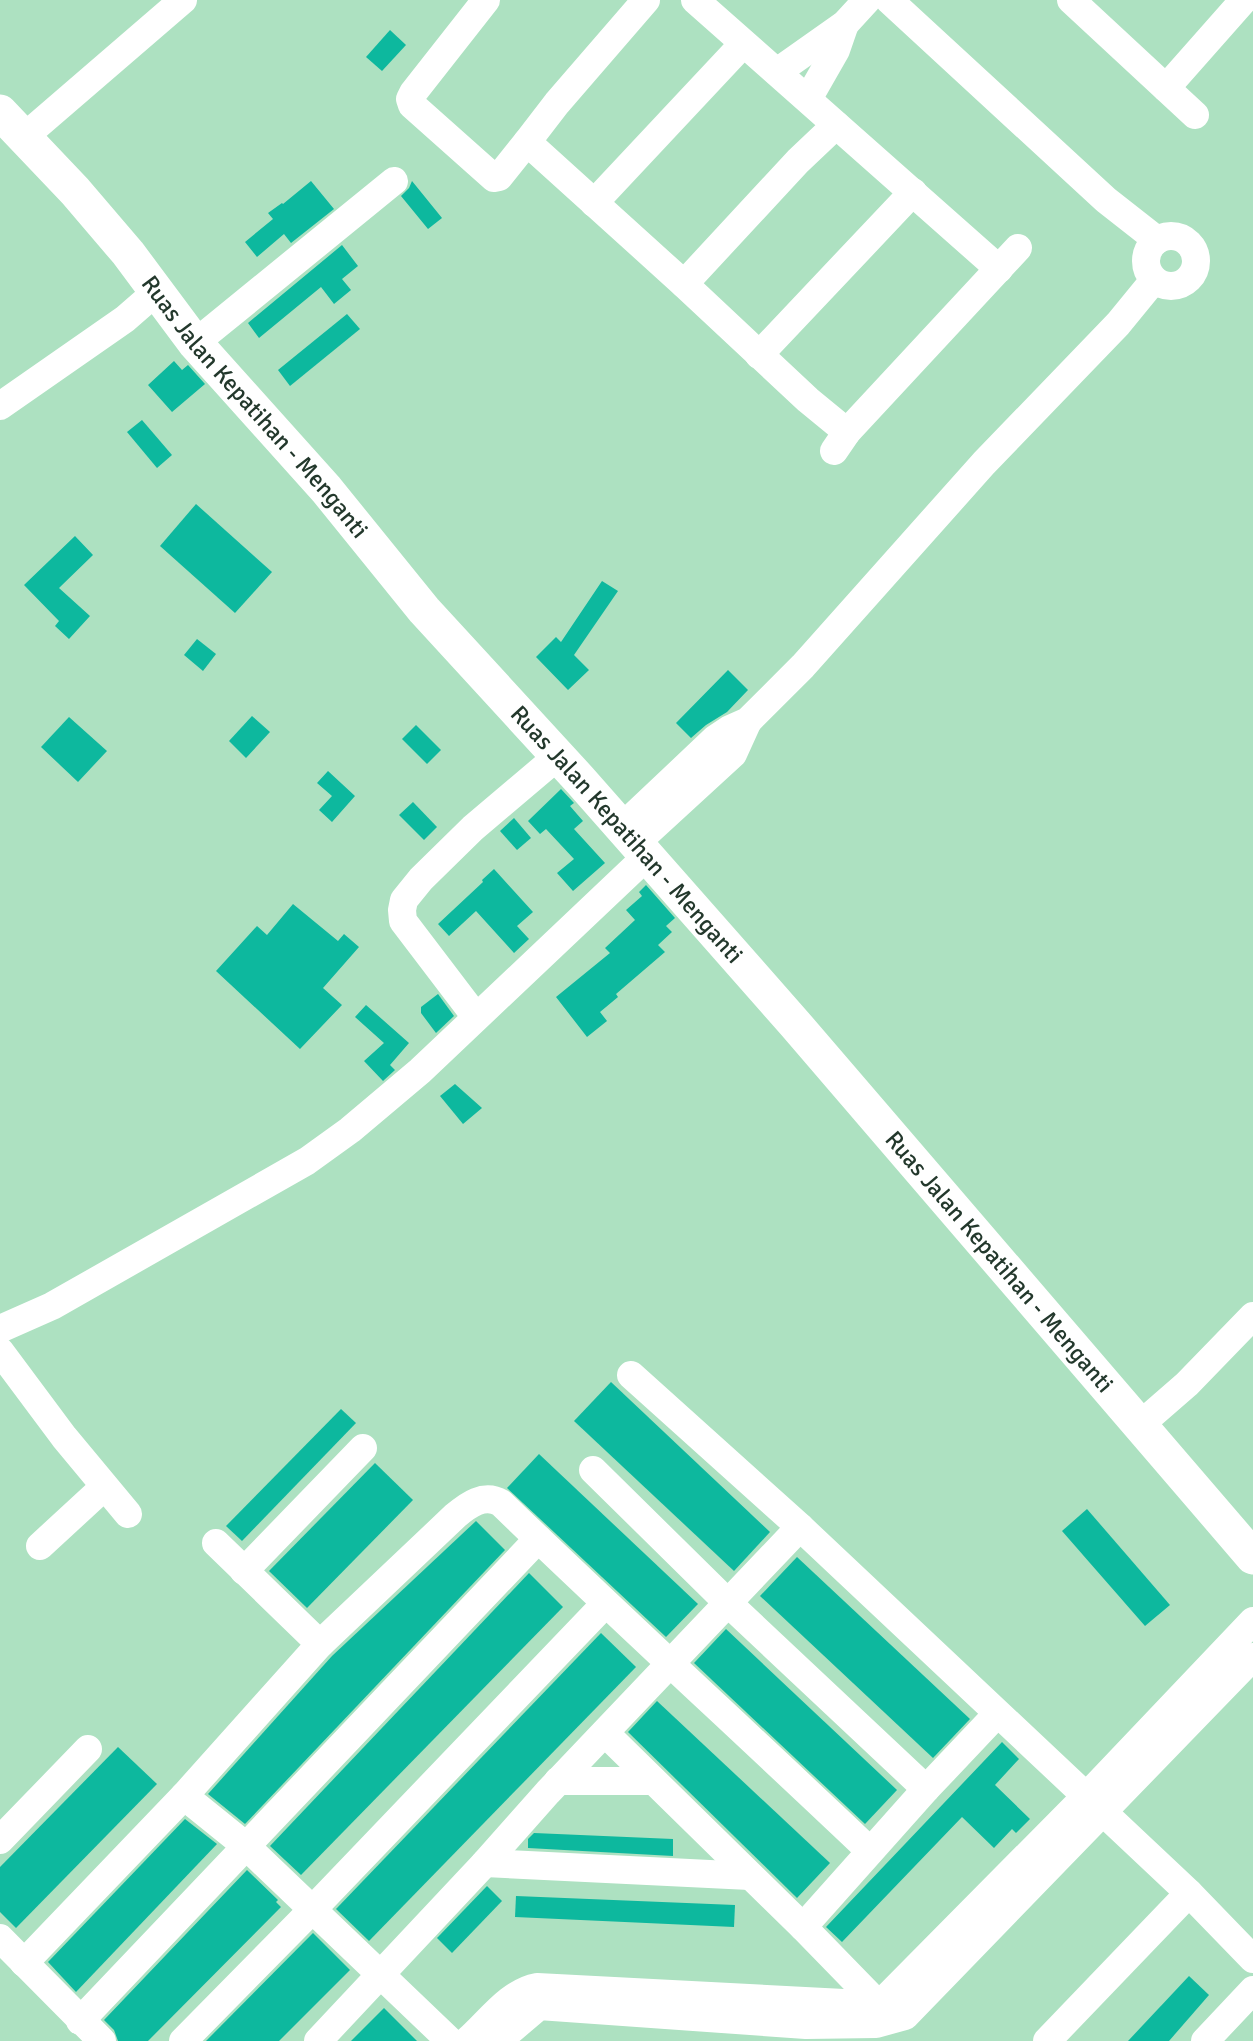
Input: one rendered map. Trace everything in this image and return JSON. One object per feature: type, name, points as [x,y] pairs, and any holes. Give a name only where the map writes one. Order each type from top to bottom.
[{"type":"main road","name":"Ruas Jalan Kepatihan - Menganti","points":[[0,112],[128,253],[195,344],[326,489],[424,610],[558,756],[827,1060],[1253,1557]]},
{"type":"street","points":[[24,138],[183,0]]},
{"type":"street","points":[[485,0],[448,45],[410,99],[412,105],[494,178],[499,177],[557,103],[646,0]]},
{"type":"street","points":[[695,0],[999,270]]},
{"type":"street","points":[[777,72],[845,24],[867,0]]},
{"type":"street","points":[[889,0],[1106,200],[1157,240]]},
{"type":"street","points":[[1166,88],[1242,2]]},
{"type":"street","points":[[1083,4],[1195,115]]},
{"type":"street","points":[[808,99],[836,50],[845,24]]},
{"type":"street","points":[[594,203],[743,44]]},
{"type":"street","points":[[684,284],[798,161],[836,125]]},
{"type":"street","points":[[527,142],[759,355],[840,442],[1018,248]]},
{"type":"street","points":[[195,344],[394,181]]},
{"type":"street","points":[[759,355],[913,192]]},
{"type":"street","points":[[1165,236],[1181,237],[1194,248],[1197,264],[1194,273],[1182,284],[1165,286],[1154,280],[1147,271],[1146,261],[1150,245],[1157,240],[1165,236]]},
{"type":"street","points":[[0,1329],[52,1306],[307,1161],[350,1130],[420,1071],[476,1017],[635,842],[715,739],[748,721],[803,666],[985,463],[1118,324],[1154,280]]},
{"type":"street","points":[[0,406],[125,319],[156,292]]},
{"type":"street","points":[[476,1017],[407,927],[403,920],[404,900],[421,879],[464,837],[558,756]]},
{"type":"street","points":[[1141,1424],[1187,1384],[1253,1316]]},
{"type":"street","points":[[0,1351],[64,1437],[128,1514]]},
{"type":"street","points":[[631,1375],[800,1527],[1189,1894],[1253,1959]]},
{"type":"street","points":[[244,1571],[363,1448]]},
{"type":"street","points":[[593,1470],[728,1603],[926,1789]]},
{"type":"street","points":[[40,1546],[104,1487]]},
{"type":"street","points":[[24,1963],[184,1796],[320,1644],[455,1516],[476,1502],[491,1499],[501,1503],[604,1604],[671,1662],[870,1851]]},
{"type":"street","points":[[318,2041],[558,1781],[800,1527]]},
{"type":"street","points":[[80,2021],[538,1539]]},
{"type":"street","points":[[216,1542],[320,1644]]},
{"type":"street","points":[[183,2041],[604,1604]]},
{"type":"street","points":[[1093,1805],[1253,1621]]},
{"type":"street","points":[[884,2012],[888,1996],[1253,1657]]},
{"type":"street","points":[[803,1927],[996,1714]]},
{"type":"street","points":[[605,1733],[803,1927],[884,2012]]},
{"type":"street","points":[[0,1840],[88,1749]]},
{"type":"street","points":[[558,1781],[653,1781]]},
{"type":"street","points":[[184,1796],[246,1846],[450,2041]]},
{"type":"street","points":[[485,1863],[750,1876]]},
{"type":"street","points":[[1047,2041],[1189,1894]]},
{"type":"street","points":[[0,1938],[102,2041]]},
{"type":"street","points":[[467,2041],[516,1996],[526,1989],[537,1987],[863,2004],[884,2012]]},
{"type":"street","points":[[1205,2041],[1253,1990]]},
{"type":"street","points":[[499,2041],[539,2006],[806,2025],[884,2012]]},
{"type":"building","points":[[390,30],[406,45],[382,71],[366,57]]},
{"type":"building","points":[[311,181],[334,209],[291,243],[284,234],[257,257],[245,242],[273,219],[268,213]]},
{"type":"building","points":[[412,181],[442,218],[428,229],[401,196]]},
{"type":"building","points":[[342,245],[358,266],[342,279],[351,290],[334,304],[321,287],[259,338],[248,323]]},
{"type":"building","points":[[347,314],[360,329],[290,386],[278,370]]},
{"type":"building","points":[[174,361],[182,370],[188,365],[205,384],[172,412],[148,385]]},
{"type":"building","points":[[142,420],[172,455],[157,468],[127,432]]},
{"type":"building","points":[[196,504],[272,572],[235,613],[160,546]]},
{"type":"building","points":[[75,536],[93,555],[59,588],[90,616],[69,639],[55,626],[59,621],[24,585]]},
{"type":"building","points":[[602,581],[618,591],[574,655],[589,670],[568,690],[536,657],[556,637],[561,642]]},
{"type":"building","points":[[197,639],[216,654],[203,671],[184,655]]},
{"type":"building","points":[[728,670],[748,690],[727,712],[691,738],[676,723]]},
{"type":"building","points":[[252,716],[270,732],[246,758],[229,741]]},
{"type":"building","points":[[69,717],[107,751],[78,782],[41,747]]},
{"type":"building","points":[[416,725],[441,750],[427,764],[402,739]]},
{"type":"building","points":[[328,771],[355,796],[332,822],[319,810],[332,796],[317,783]]},
{"type":"building","points":[[561,789],[574,803],[570,806],[583,821],[574,829],[605,863],[573,891],[557,873],[574,859],[546,829],[540,834],[528,821]]},
{"type":"building","points":[[413,802],[437,827],[424,840],[399,815]]},
{"type":"building","points":[[514,818],[531,838],[517,850],[500,831]]},
{"type":"building","points":[[494,869],[533,912],[517,926],[529,939],[514,953],[476,911],[449,936],[438,924]]},
{"type":"building","points":[[646,885],[675,918],[666,926],[672,932],[658,945],[665,952],[616,994],[618,997],[600,1012],[607,1021],[587,1037],[556,997],[610,953],[605,948],[635,920],[626,910],[642,896],[639,892]]},
{"type":"building","points":[[293,904],[338,941],[344,934],[359,947],[323,988],[342,1005],[300,1049],[216,971],[257,926],[267,935]]},
{"type":"building","points":[[438,994],[454,1016],[436,1033],[421,1013],[421,1007]]},
{"type":"building","points":[[366,1005],[409,1043],[390,1065],[395,1070],[383,1081],[364,1061],[384,1043],[355,1017]]},
{"type":"building","points":[[455,1084],[482,1108],[463,1124],[440,1096]]},
{"type":"building","points":[[611,1382],[770,1532],[734,1571],[574,1421]]},
{"type":"building","points":[[341,1409],[356,1423],[242,1541],[226,1526]]},
{"type":"building","points":[[539,1454],[698,1604],[666,1637],[507,1488]]},
{"type":"building","points":[[375,1463],[413,1500],[307,1608],[269,1571]]},
{"type":"building","points":[[1087,1509],[1170,1605],[1145,1626],[1062,1531]]},
{"type":"building","points":[[476,1521],[505,1550],[245,1824],[208,1794],[332,1656]]},
{"type":"building","points":[[797,1557],[970,1719],[933,1758],[760,1596]]},
{"type":"building","points":[[529,1573],[563,1607],[301,1875],[270,1846]]},
{"type":"building","points":[[726,1629],[897,1790],[865,1824],[694,1663]]},
{"type":"building","points":[[601,1633],[636,1667],[369,1941],[336,1909]]},
{"type":"building","points":[[657,1701],[830,1863],[797,1898],[628,1732]]},
{"type":"building","points":[[1002,1742],[1019,1759],[995,1785],[1030,1819],[1016,1833],[1012,1829],[994,1848],[962,1817],[842,1942],[826,1927]]},
{"type":"building","points":[[118,1747],[157,1784],[16,1928],[0,1912],[0,1867]]},
{"type":"building","points":[[185,1819],[217,1844],[76,1992],[48,1962]]},
{"type":"building","points":[[534,1833],[673,1839],[673,1856],[528,1848],[528,1839]]},
{"type":"building","points":[[247,1870],[278,1900],[276,1902],[281,1907],[148,2041],[118,2041],[114,2030],[104,2020]]},
{"type":"building","points":[[487,1886],[502,1901],[452,1953],[437,1938]]},
{"type":"building","points":[[516,1896],[735,1905],[734,1927],[515,1917]]},
{"type":"building","points":[[313,1933],[350,1970],[279,2041],[206,2041]]},
{"type":"building","points":[[1189,1976],[1209,1995],[1169,2041],[1128,2041]]},
{"type":"building","points":[[384,2008],[417,2041],[351,2041]]}]
